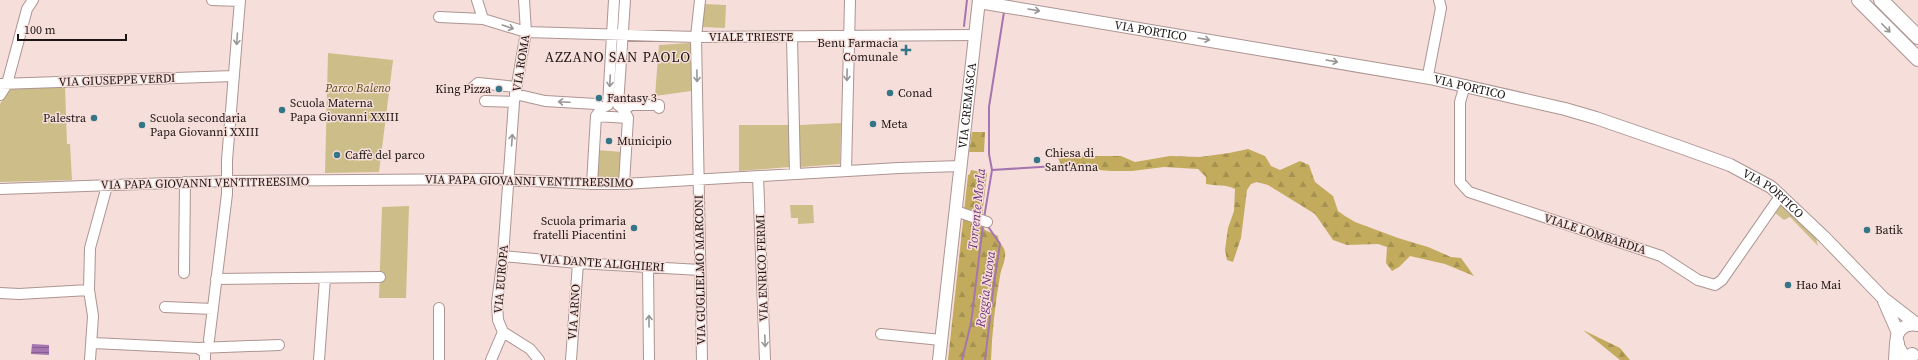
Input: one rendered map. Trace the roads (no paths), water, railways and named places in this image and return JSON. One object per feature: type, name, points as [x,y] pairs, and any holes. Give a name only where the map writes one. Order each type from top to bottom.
[{"type":"highway","points":[[1859,0],[1918,59]]},
{"type":"highway","points":[[1881,0],[1918,37]]},
{"type":"highway","points":[[1896,360],[1897,338]]},
{"type":"main road","name":"VIA PORTICO","points":[[979,1],[1430,78],[1571,111],[1666,142],[1730,165],[1758,178],[1781,195],[1883,298],[1918,325]]},
{"type":"main road","name":"VIA CREMASCA","points":[[939,360],[979,1]]},
{"type":"main road","points":[[977,23],[990,9],[1000,5]]},
{"type":"main road","name":"VIA PORTICO","points":[[1883,298],[1902,352],[1913,357]]},
{"type":"main road","name":"VIA PORTICO","points":[[1897,338],[1907,325],[1918,325]]},
{"type":"street","points":[[0,95],[27,9],[33,0]]},
{"type":"street","points":[[209,340],[227,194],[227,160],[240,0],[212,0]]},
{"type":"street","points":[[477,0],[483,19]]},
{"type":"street","name":"VIA ROMA","points":[[509,179],[515,94],[526,32],[524,0]]},
{"type":"street","points":[[614,0],[617,35],[613,110],[624,184]]},
{"type":"street","points":[[617,35],[625,0]]},
{"type":"street","name":"VIA GUGLIELMO MARCONI","points":[[700,0],[696,37],[702,360]]},
{"type":"street","points":[[846,171],[850,0]]},
{"type":"street","points":[[1430,78],[1428,75],[1441,8],[1439,0]]},
{"type":"street","name":"VIALE TRIESTE","points":[[439,17],[483,19],[526,32],[696,37],[975,35]]},
{"type":"street","points":[[792,37],[795,174]]},
{"type":"street","name":"VIA GIUSEPPE VERDI","points":[[4,84],[234,76]]},
{"type":"street","points":[[472,88],[478,83],[545,101],[596,104],[613,110],[631,105],[659,105],[659,108]]},
{"type":"street","name":"VIALE LOMBARDIA","points":[[1465,86],[1460,102],[1460,182],[1469,192],[1661,256],[1698,280],[1715,285],[1722,280],[1781,195]]},
{"type":"street","name":"VIA ROMA","points":[[485,101],[515,94]]},
{"type":"street","points":[[592,184],[613,110]]},
{"type":"street","name":"VIA PAPA GIOVANNI VENTITREESIMO","points":[[0,189],[227,181],[509,179],[592,184],[624,184],[961,166]]},
{"type":"street","name":"VIA ENRICO FERMI","points":[[758,176],[765,360]]},
{"type":"street","name":"VIA EUROPA","points":[[509,179],[503,256],[497,303],[498,320],[503,332],[530,350],[539,360]]},
{"type":"street","points":[[184,272],[185,182]]},
{"type":"street","points":[[90,360],[93,343],[93,316],[89,290],[90,248],[107,186]]},
{"type":"street","points":[[956,211],[987,222]]},
{"type":"street","name":"VIA DANTE ALIGHIERI","points":[[503,256],[578,263],[700,270]]},
{"type":"street","name":"VIA ARNO","points":[[571,360],[578,263]]},
{"type":"street","points":[[648,267],[649,360]]},
{"type":"street","points":[[216,279],[380,277]]},
{"type":"street","points":[[319,360],[326,278]]},
{"type":"street","points":[[0,292],[18,294],[89,290]]},
{"type":"street","points":[[165,307],[213,308]]},
{"type":"street","points":[[439,308],[439,360]]},
{"type":"street","points":[[491,360],[503,332]]},
{"type":"street","points":[[881,334],[941,340]]},
{"type":"street","points":[[93,343],[198,348],[279,345]]},
{"type":"street","points":[[198,348],[205,353],[205,360]]},
{"type":"waterway","name":"Roggia Nuova","points":[[964,26],[967,0]]},
{"type":"waterway","name":"Torrente Morla","points":[[984,218],[992,170],[989,154],[989,107],[1004,12]]},
{"type":"waterway","points":[[992,170],[1056,166]]},
{"type":"waterway","name":"Torrente Morla","points":[[962,360],[971,323],[983,225]]},
{"type":"waterway","name":"Roggia Nuova","points":[[985,360],[1000,244],[987,225]]},
{"type":"place","name":"Benu Farmacia Comunale","points":[[906,50]]},
{"type":"place","name":"King Pizza","points":[[499,89]]},
{"type":"place","name":"Conad","points":[[890,93]]},
{"type":"place","name":"Fantasy 3","points":[[599,98]]},
{"type":"place","name":"Scuola Materna Papa Giovanni XXIII","points":[[282,110]]},
{"type":"place","name":"Palestra","points":[[94,118]]},
{"type":"place","name":"Meta","points":[[873,124]]},
{"type":"place","name":"Scuola secondaria Papa Giovanni XXIII","points":[[142,125]]},
{"type":"place","name":"Municipio","points":[[609,141]]},
{"type":"place","name":"Caffè del parco","points":[[337,155]]},
{"type":"place","name":"Chiesa di Sant'Anna","points":[[1037,160]]},
{"type":"place","name":"Scuola primaria fratelli Piacentini","points":[[634,228]]},
{"type":"place","name":"Batik","points":[[1867,230]]},
{"type":"place","name":"Hao Mai","points":[[1788,285]]},
{"type":"district","name":"AZZANO SAN PAOLO","points":[[618,57]]},
{"type":"park label","name":"Parco Baleno","points":[[358,88]]}]
